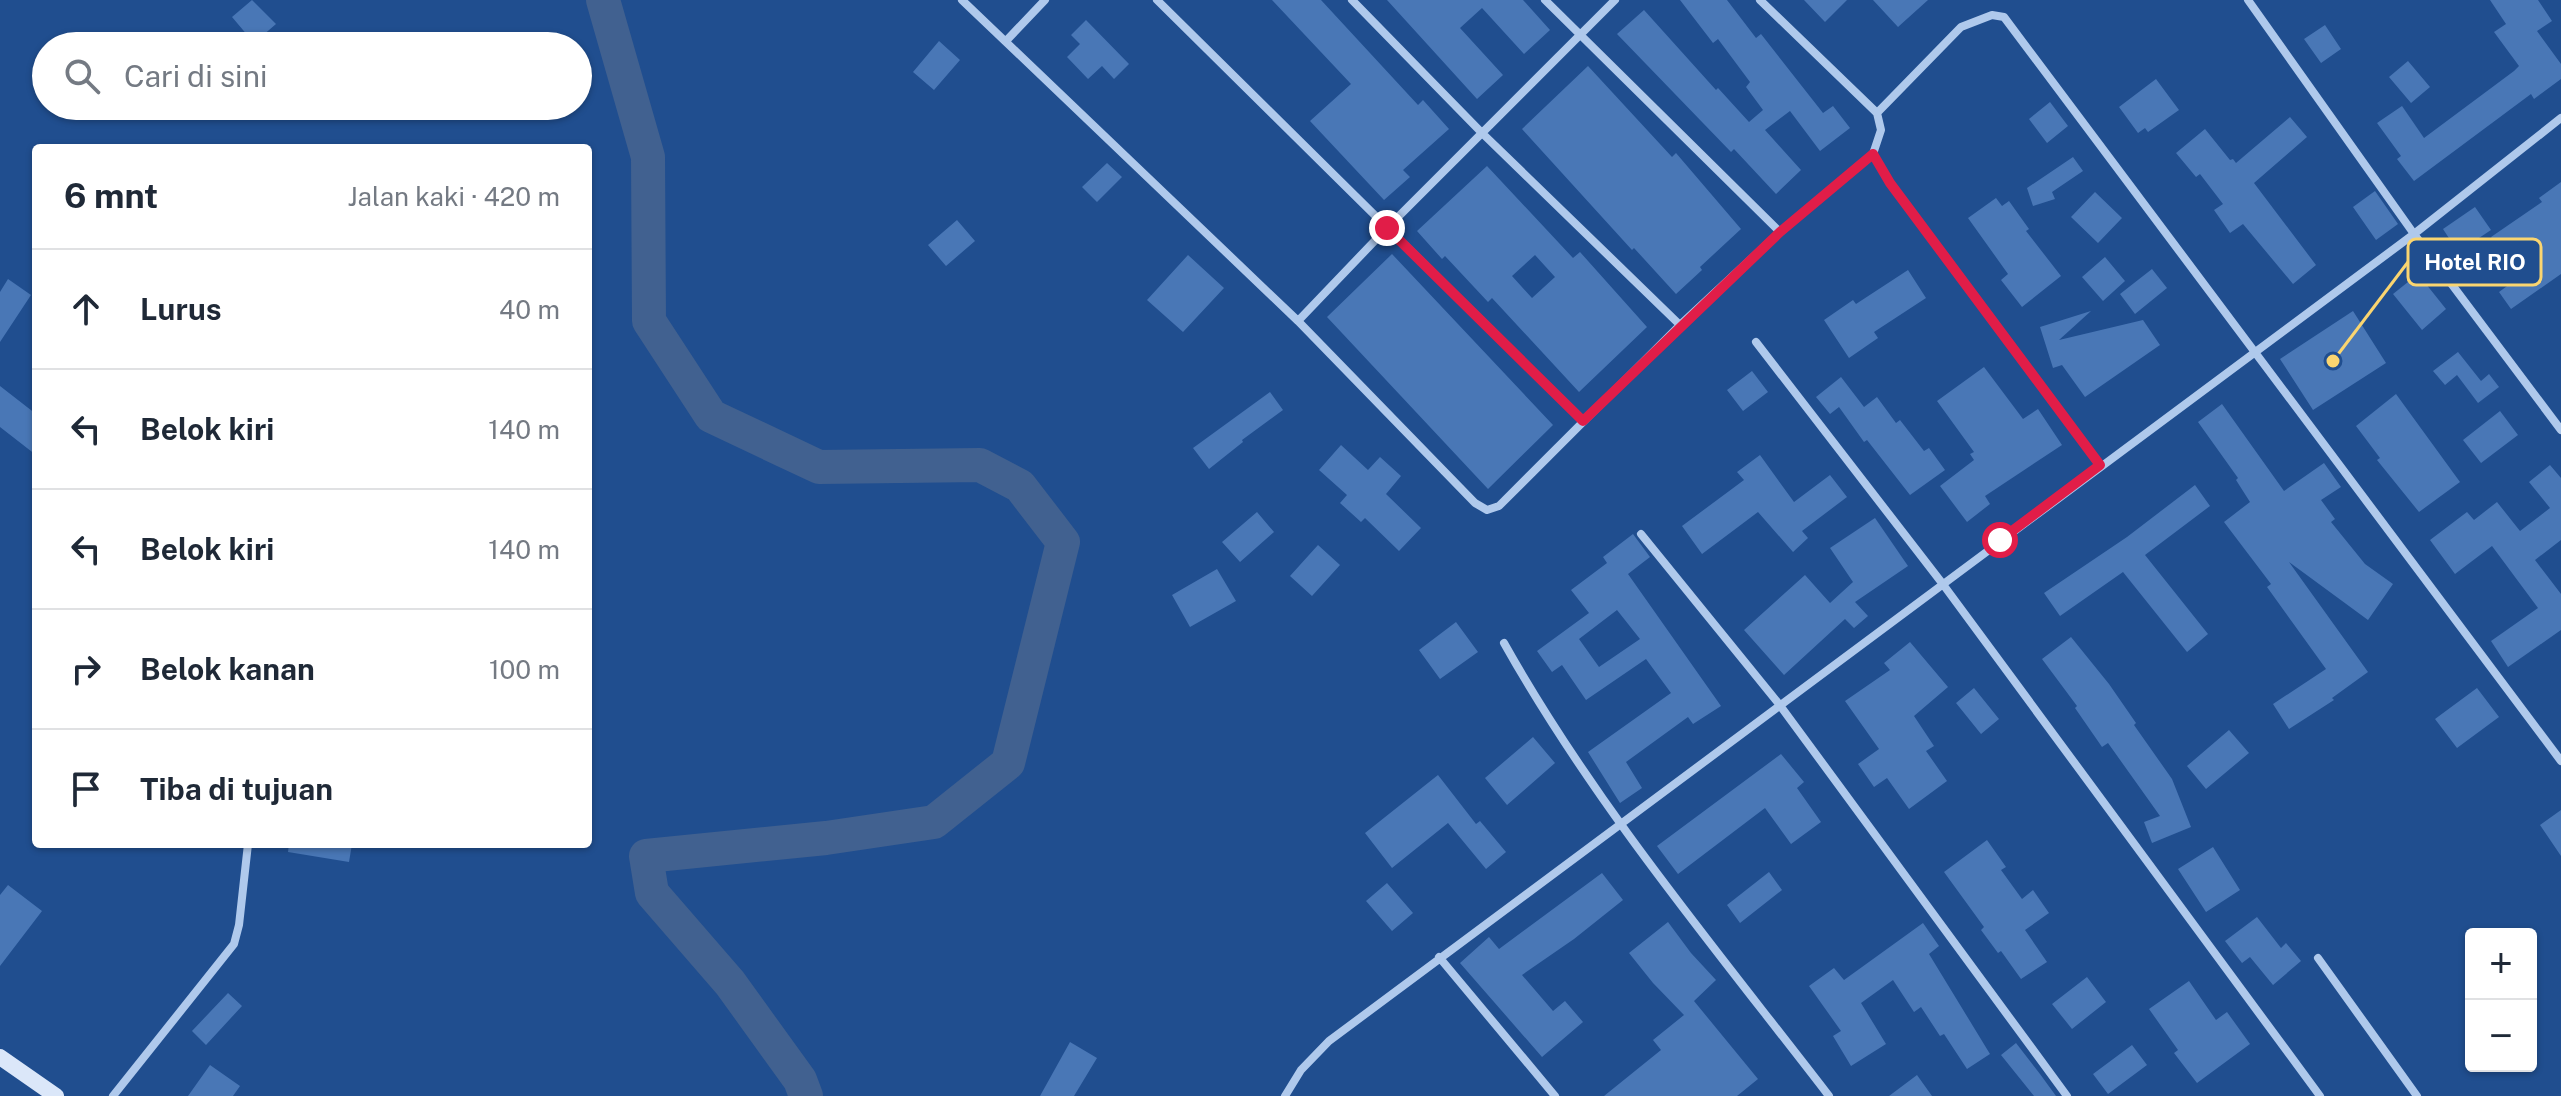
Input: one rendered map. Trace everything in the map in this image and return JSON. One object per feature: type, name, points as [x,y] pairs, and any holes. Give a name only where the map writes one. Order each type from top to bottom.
[{"type":"street","points":[[962,0],[1298,321],[1481,508],[1493,509],[1680,325],[1780,232],[1873,154],[1881,130],[1877,113],[1760,0]]},
{"type":"street","points":[[1006,41],[1045,0]]},
{"type":"street","points":[[1157,0],[1583,421]]},
{"type":"street","points":[[1352,0],[1482,133],[1680,325]]},
{"type":"street","points":[[1545,0],[1780,232]]},
{"type":"street","points":[[1298,321],[1615,0]]},
{"type":"street","points":[[2248,0],[2414,234],[2561,430]]},
{"type":"street","points":[[1877,113],[1961,27],[1992,15],[2004,17],[2561,761]]},
{"type":"street","points":[[1288,1094],[1301,1070],[1329,1041],[2414,234],[2561,118]]},
{"type":"street","points":[[1873,154],[1890,183],[2100,465]]},
{"type":"street","points":[[1756,342],[1942,583],[2320,1096]]},
{"type":"street","points":[[1641,534],[1779,704],[2067,1096]]},
{"type":"street","points":[[1504,643],[1555,729],[1620,825],[1829,1096]]},
{"type":"street","points":[[113,1096],[234,944],[248,848]]},
{"type":"street","points":[[1439,957],[1555,1096]]},
{"type":"street","points":[[2318,958],[2417,1096]]},
{"type":"street","points":[[0,1057],[56,1096]]},
{"type":"building","points":[[252,0],[276,24],[267,32],[245,32],[232,17]]},
{"type":"building","points":[[1272,0],[1321,0],[1418,105],[1423,100],[1449,129],[1403,170],[1410,177],[1384,200],[1310,121],[1351,84]]},
{"type":"building","points":[[1387,0],[1523,0],[1550,30],[1524,54],[1482,8],[1460,28],[1503,75],[1477,99]]},
{"type":"building","points":[[1680,0],[1727,0],[1756,38],[1761,34],[1823,113],[1833,106],[1850,128],[1820,151],[1790,111],[1765,130],[1801,170],[1776,194],[1617,34],[1644,10],[1749,122],[1763,110],[1746,87],[1750,82],[1718,39],[1713,43]]},
{"type":"building","points":[[1804,0],[1847,0],[1825,22]]},
{"type":"building","points":[[1873,0],[1928,0],[1898,27]]},
{"type":"building","points":[[2490,0],[2538,0],[2552,21],[2537,31],[2561,64],[2561,79],[2534,99],[2531,94],[2414,181],[2397,159],[2401,156],[2377,123],[2402,106],[2424,138],[2519,66],[2494,32],[2506,24]]},
{"type":"building","points":[[1086,20],[1129,64],[1114,79],[1102,66],[1088,79],[1067,57],[1080,44],[1071,35]]},
{"type":"building","points":[[2325,25],[2341,49],[2321,63],[2304,39]]},
{"type":"building","points":[[939,41],[960,60],[934,90],[913,72]]},
{"type":"building","points":[[2408,61],[2430,87],[2411,103],[2389,77]]},
{"type":"building","points":[[1588,66],[1672,157],[1676,153],[1741,229],[1676,294],[1522,129]]},
{"type":"building","points":[[2156,79],[2179,110],[2148,132],[2145,128],[2138,133],[2119,107]]},
{"type":"building","points":[[2050,102],[2068,126],[2047,143],[2029,119]]},
{"type":"building","points":[[2290,117],[2307,137],[2254,183],[2316,265],[2293,284],[2243,224],[2230,233],[2214,210],[2223,204],[2200,174],[2196,177],[2176,153],[2205,129],[2230,160],[2236,163]]},
{"type":"building","points":[[2073,157],[2083,171],[2052,192],[2055,199],[2033,206],[2027,188]]},
{"type":"building","points":[[1107,163],[1122,177],[1097,202],[1082,187]]},
{"type":"building","points":[[1487,166],[1573,258],[1580,252],[1647,327],[1579,392],[1492,298],[1488,302],[1417,231]],"holes":[[[1535,255],[1555,277],[1532,298],[1512,276]]]},
{"type":"building","points":[[2561,182],[2561,274],[2511,309],[2499,292],[2518,278],[2491,237],[2542,202],[2539,198]]},
{"type":"building","points":[[2375,191],[2398,224],[2376,240],[2353,207]]},
{"type":"building","points":[[2095,192],[2122,218],[2098,243],[2071,217]]},
{"type":"building","points":[[1996,198],[2002,206],[2009,201],[2029,229],[2026,231],[2061,276],[2022,307],[2001,280],[2008,274],[1968,218]]},
{"type":"building","points":[[2475,207],[2491,230],[2458,252],[2443,229]]},
{"type":"building","points":[[957,220],[975,241],[946,266],[928,245]]},
{"type":"building","points":[[1392,254],[1553,425],[1488,489],[1327,317]]},
{"type":"building","points":[[1188,255],[1224,288],[1183,332],[1147,300]]},
{"type":"building","points":[[2105,257],[2125,281],[2103,301],[2082,277]]},
{"type":"building","points":[[2152,269],[2167,288],[2135,314],[2120,294]]},
{"type":"building","points":[[1908,270],[1926,298],[1874,332],[1878,338],[1849,358],[1824,320],[1853,300],[1856,304]]},
{"type":"building","points":[[2418,274],[2446,309],[2422,330],[2393,294]]},
{"type":"building","points":[[8,279],[31,295],[0,342],[0,292]]},
{"type":"building","points":[[2091,311],[2059,340],[2143,320],[2160,345],[2085,397],[2062,365],[2053,368],[2040,327]]},
{"type":"building","points":[[2353,311],[2386,363],[2313,410],[2280,359]]},
{"type":"building","points":[[2458,352],[2481,381],[2489,374],[2499,387],[2478,403],[2457,375],[2445,385],[2433,371]]},
{"type":"building","points":[[1984,367],[2023,419],[2038,409],[2062,445],[1985,496],[1990,504],[1967,522],[1940,486],[1974,460],[1970,454],[1974,452],[1937,401]]},
{"type":"building","points":[[1752,371],[1768,392],[1743,411],[1727,390]]},
{"type":"building","points":[[1841,377],[1864,407],[1877,397],[1896,423],[1900,420],[1924,451],[1929,448],[1945,470],[1910,495],[1867,440],[1864,442],[1839,407],[1830,414],[1816,397]]},
{"type":"building","points":[[0,386],[32,411],[32,452],[0,427]]},
{"type":"building","points":[[1270,392],[1283,410],[1209,469],[1193,448]]},
{"type":"building","points":[[2396,394],[2460,482],[2419,512],[2377,460],[2380,458],[2356,426]]},
{"type":"building","points":[[2222,404],[2284,491],[2324,463],[2341,487],[2321,500],[2335,519],[2331,522],[2365,564],[2393,584],[2368,620],[2289,562],[2368,672],[2332,698],[2334,700],[2289,729],[2273,704],[2326,669],[2267,587],[2271,584],[2224,522],[2250,502],[2236,480],[2238,478],[2198,422]]},
{"type":"building","points":[[2500,411],[2518,435],[2481,463],[2463,440]]},
{"type":"building","points":[[1341,445],[1368,470],[1380,457],[1401,476],[1386,494],[1421,528],[1399,551],[1365,518],[1361,522],[1340,503],[1347,495],[1319,470]]},
{"type":"building","points":[[1760,455],[1794,502],[1830,475],[1847,497],[1802,531],[1808,538],[1793,552],[1758,512],[1702,554],[1682,526],[1744,480],[1737,472]]},
{"type":"building","points":[[2550,465],[2561,478],[2561,540],[2535,560],[2561,594],[2561,630],[2508,667],[2491,641],[2538,608],[2492,546],[2455,574],[2430,540],[2467,512],[2474,520],[2497,502],[2520,531],[2550,508],[2529,482]]},
{"type":"building","points":[[2195,485],[2210,506],[2145,555],[2208,634],[2187,652],[2123,572],[2060,616],[2044,593],[2127,537]]},
{"type":"building","points":[[1257,512],[1274,532],[1240,562],[1222,542]]},
{"type":"building","points":[[1875,518],[1908,566],[1855,602],[1868,616],[1854,628],[1845,619],[1784,675],[1744,630],[1805,575],[1830,603],[1853,582],[1830,548]]},
{"type":"building","points":[[1633,534],[1650,557],[1628,574],[1721,706],[1693,724],[1688,717],[1626,762],[1642,788],[1620,803],[1588,752],[1671,693],[1646,659],[1586,700],[1562,665],[1552,672],[1537,651],[1589,613],[1571,590],[1607,563],[1603,557]],"holes":[[[1617,610],[1640,639],[1599,667],[1579,639]]]},
{"type":"building","points":[[1318,545],[1340,565],[1312,596],[1290,576]]},
{"type":"building","points":[[1217,569],[1236,601],[1190,627],[1172,595]]},
{"type":"building","points":[[1456,622],[1478,652],[1440,679],[1419,650]]},
{"type":"building","points":[[2071,637],[2109,684],[2172,779],[2191,827],[2152,843],[2144,822],[2160,816],[2108,743],[2102,747],[2075,708],[2077,706],[2042,659]]},
{"type":"building","points":[[1910,642],[1948,687],[1914,716],[1934,746],[1926,751],[1947,781],[1909,809],[1887,778],[1874,787],[1858,764],[1879,749],[1845,701],[1890,670],[1884,663]]},
{"type":"building","points":[[1974,688],[1999,719],[1981,734],[1956,703]]},
{"type":"building","points":[[2477,688],[2499,717],[2457,748],[2435,719]]},
{"type":"building","points":[[2229,730],[2249,753],[2206,789],[2187,766]]},
{"type":"building","points":[[1533,737],[1555,763],[1507,805],[1485,778]]},
{"type":"building","points":[[1781,754],[1804,782],[1797,788],[1821,822],[1791,844],[1765,808],[1678,874],[1657,846]]},
{"type":"building","points":[[1438,775],[1476,824],[1480,821],[1506,852],[1486,869],[1448,823],[1392,868],[1365,833]]},
{"type":"building","points":[[2561,810],[2561,856],[2540,825]]},
{"type":"building","points":[[1987,840],[2006,867],[2001,870],[2022,899],[2033,890],[2049,913],[2025,930],[2047,962],[2021,979],[1981,930],[1984,927],[1944,872]]},
{"type":"building","points":[[2213,847],[2240,890],[2206,912],[2178,869]]},
{"type":"building","points":[[288,848],[351,848],[349,862],[288,852]]},
{"type":"building","points":[[1769,872],[1782,890],[1740,923],[1727,905]]},
{"type":"building","points":[[1602,873],[1623,900],[1522,975],[1553,1011],[1565,1001],[1583,1022],[1542,1057],[1460,963],[1489,937],[1499,949]]},
{"type":"building","points":[[1387,883],[1413,913],[1392,931],[1366,901]]},
{"type":"building","points":[[8,885],[42,911],[0,966],[0,895]]},
{"type":"building","points":[[2257,917],[2281,948],[2286,943],[2301,961],[2273,985],[2250,957],[2242,963],[2225,941]]},
{"type":"building","points":[[1668,922],[1716,980],[1694,1001],[1758,1079],[1737,1096],[1604,1096],[1661,1050],[1653,1040],[1684,1015],[1629,953]]},
{"type":"building","points":[[1923,923],[1939,946],[1929,954],[1990,1054],[1967,1069],[1944,1034],[1940,1036],[1921,1007],[1914,1012],[1893,980],[1861,1003],[1886,1044],[1851,1066],[1833,1036],[1841,1031],[1809,986],[1834,968],[1844,980]]},
{"type":"building","points":[[2087,977],[2106,1002],[2072,1029],[2052,1004]]},
{"type":"building","points":[[2189,981],[2216,1020],[2227,1012],[2250,1044],[2197,1083],[2174,1053],[2178,1050],[2149,1009]]},
{"type":"building","points":[[228,993],[242,1006],[206,1045],[192,1031]]},
{"type":"building","points":[[1070,1042],[1097,1058],[1074,1096],[1040,1096]]},
{"type":"building","points":[[2016,1043],[2056,1096],[2034,1096],[2001,1055]]},
{"type":"building","points":[[2132,1045],[2147,1065],[2108,1094],[2093,1074]]},
{"type":"building","points":[[210,1065],[240,1086],[233,1096],[188,1096]]},
{"type":"building","points":[[1917,1075],[1932,1096],[1889,1096]]},
{"type":"waterway","points":[[603,0],[648,157],[649,321],[711,416],[819,467],[980,465],[1020,486],[1063,542],[1008,763],[934,822],[826,838],[646,856],[652,893],[730,983],[800,1080],[806,1096]]},
{"type":"place","name":"Hotel RIO","points":[[2333,361]]},
{"type":"route","points":[[1387,228],[1583,421],[1780,232],[1873,154],[1890,183],[2100,465],[2000,540]]}]
